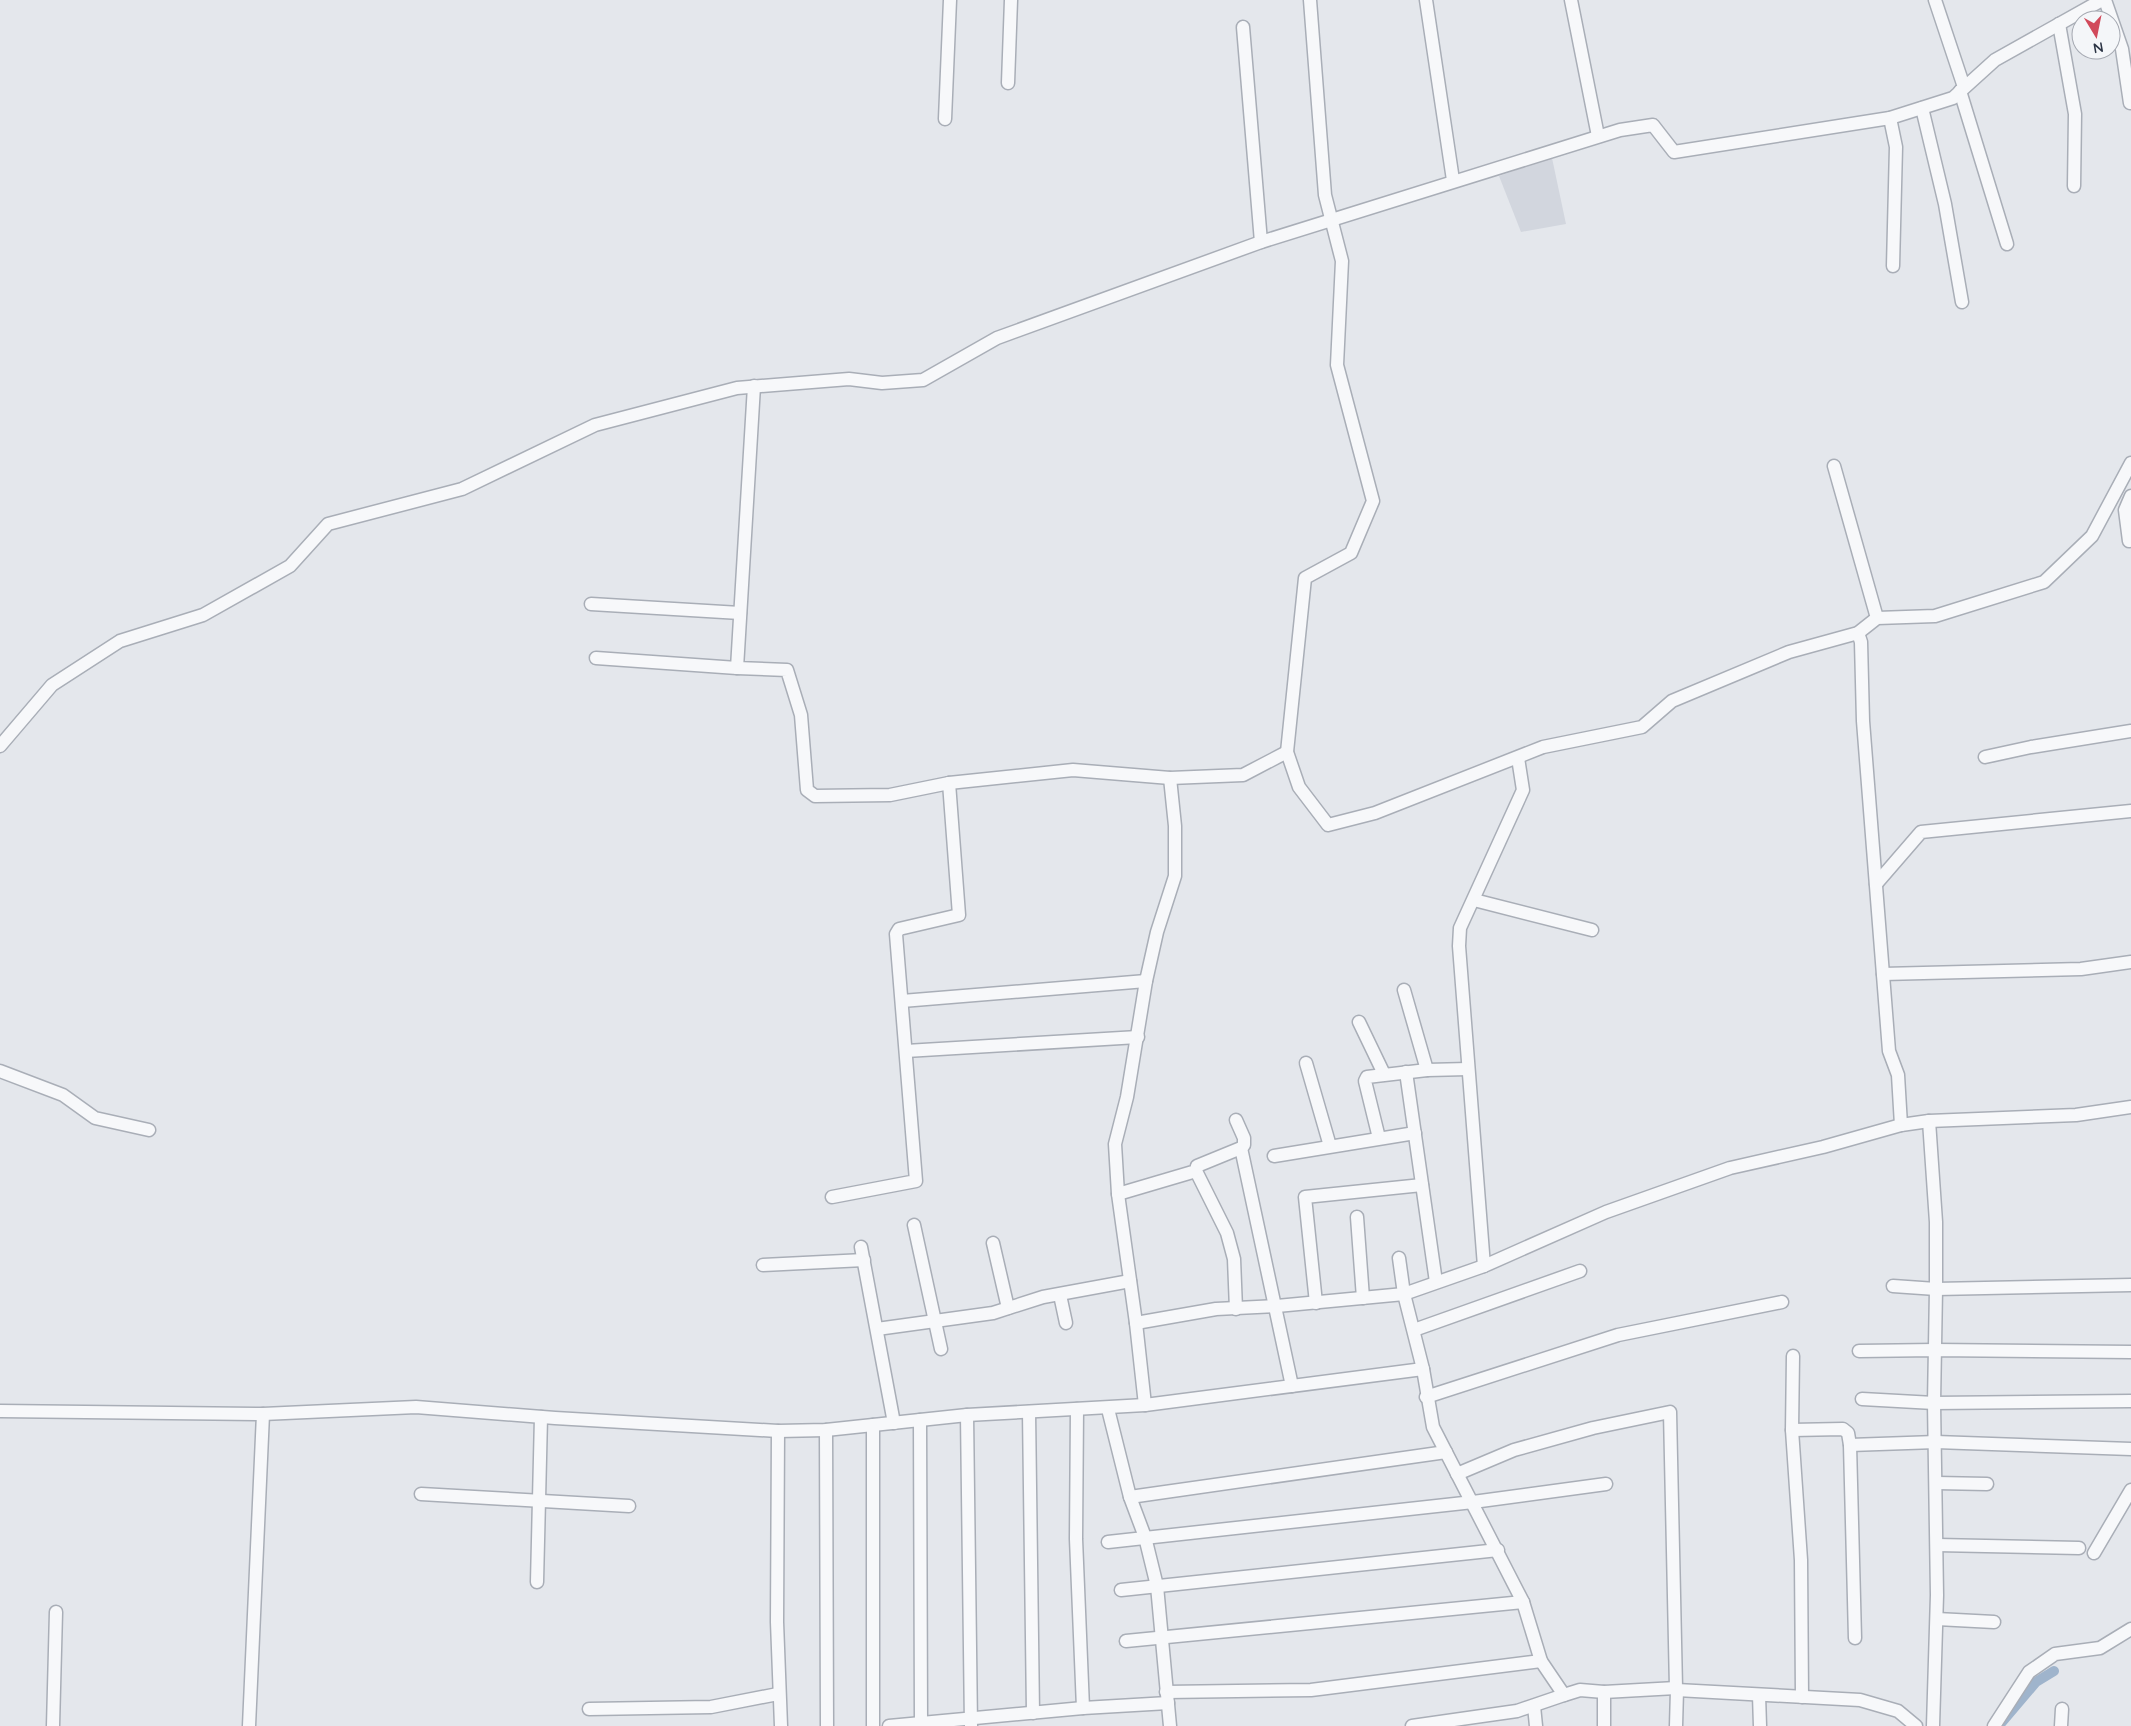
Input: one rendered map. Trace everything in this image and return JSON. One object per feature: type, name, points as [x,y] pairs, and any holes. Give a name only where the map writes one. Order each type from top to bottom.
[{"type":"street","points":[[945,119],[950,0]]},
{"type":"street","points":[[1008,82],[1011,0]]},
{"type":"street","points":[[1310,0],[1325,195],[1342,261],[1337,365],[1373,501],[1352,553],[1305,578],[1287,752],[1299,787],[1328,825],[1375,813],[1543,747],[1642,727],[1672,701],[1789,652],[1858,633],[1876,618],[1935,616],[2044,582],[2092,536],[2131,463]]},
{"type":"street","points":[[1426,0],[1453,180]]},
{"type":"street","points":[[1571,0],[1598,136]]},
{"type":"street","points":[[1934,0],[2007,244]]},
{"type":"street","points":[[0,746],[52,685],[120,641],[202,615],[290,566],[328,524],[462,489],[595,425],[737,388],[849,378],[882,383],[923,380],[997,338],[1302,227],[1332,221],[1453,180],[1620,130],[1653,125],[1674,152],[1890,118],[1952,98],[1995,60],[2103,0],[2122,50],[2130,103]]},
{"type":"street","points":[[2059,24],[2075,114],[2074,186]]},
{"type":"street","points":[[1243,27],[1261,242]]},
{"type":"street","points":[[1922,108],[1944,204],[1962,302]]},
{"type":"street","points":[[1890,118],[1896,147],[1893,266]]},
{"type":"street","points":[[737,668],[754,386]]},
{"type":"street","points":[[1834,466],[1876,618]]},
{"type":"street","points":[[2129,541],[2125,510],[2131,496]]},
{"type":"street","points":[[591,604],[740,613]]},
{"type":"street","points":[[1858,633],[1861,642],[1863,721],[1889,1050],[1898,1075],[1901,1125]]},
{"type":"street","points":[[596,658],[787,670],[801,715],[807,790],[815,796],[890,795],[949,783],[1073,770],[1170,778],[1243,775],[1287,752]]},
{"type":"street","points":[[1985,758],[2031,746],[2131,731]]},
{"type":"street","points":[[1484,1266],[1459,946],[1460,928],[1523,790],[1518,758]]},
{"type":"street","points":[[1144,1405],[1136,1323],[1118,1194],[1114,1144],[1127,1097],[1146,981],[1157,932],[1175,876],[1175,826],[1170,778]]},
{"type":"street","points":[[832,1197],[916,1181],[897,931],[956,917],[959,913],[949,783]]},
{"type":"street","points":[[1876,884],[1920,832],[2131,810]]},
{"type":"street","points":[[1474,900],[1592,930]]},
{"type":"street","points":[[1884,974],[2081,969],[2131,962]]},
{"type":"street","points":[[902,1001],[1146,981]]},
{"type":"street","points":[[1404,990],[1427,1070]]},
{"type":"street","points":[[1359,1022],[1384,1074]]},
{"type":"street","points":[[906,1051],[1138,1037]]},
{"type":"street","points":[[1306,1063],[1330,1146]]},
{"type":"street","points":[[1380,1138],[1365,1081],[1370,1076],[1427,1070],[1468,1069]]},
{"type":"street","points":[[0,1070],[63,1095],[95,1118],[148,1130]]},
{"type":"street","points":[[1406,1072],[1436,1282]]},
{"type":"street","points":[[1136,1323],[1216,1309],[1316,1303],[1404,1294],[1484,1266],[1606,1212],[1730,1168],[1823,1147],[1901,1125],[1929,1121],[2076,1115],[2131,1106]]},
{"type":"street","points":[[1236,1120],[1244,1138],[1244,1145],[1241,1148],[1197,1166],[1196,1171],[1226,1233],[1234,1259],[1236,1309]]},
{"type":"street","points":[[1929,1121],[1936,1222],[1934,1403],[1937,1483],[1937,1619],[1933,1726]]},
{"type":"street","points":[[1274,1156],[1415,1133]]},
{"type":"street","points":[[1241,1148],[1277,1306],[1292,1386]]},
{"type":"street","points":[[1118,1194],[1196,1171]]},
{"type":"street","points":[[1316,1303],[1305,1197],[1422,1185]]},
{"type":"street","points":[[1357,1217],[1363,1298]]},
{"type":"street","points":[[914,1225],[940,1349]]},
{"type":"street","points":[[994,1243],[1008,1308]]},
{"type":"street","points":[[763,1265],[862,1253],[894,1423]]},
{"type":"street","points":[[1398,1258],[1404,1294],[1423,1369],[1432,1427],[1498,1550],[1523,1602],[1541,1662],[1564,1695]]},
{"type":"street","points":[[1414,1330],[1580,1271]]},
{"type":"street","points":[[877,1329],[993,1314],[1008,1308],[1060,1295],[1130,1281]]},
{"type":"street","points":[[1893,1286],[1936,1289],[2131,1285]]},
{"type":"street","points":[[1060,1295],[1066,1323]]},
{"type":"street","points":[[1426,1397],[1618,1335],[1782,1302]]},
{"type":"street","points":[[1860,1352],[1935,1350],[2131,1352]]},
{"type":"street","points":[[1793,1356],[1792,1430],[1801,1560],[1802,1697]]},
{"type":"street","points":[[0,1411],[263,1414],[416,1407],[541,1417],[778,1431],[826,1430],[967,1415],[1144,1405],[1423,1369]]},
{"type":"street","points":[[1862,1398],[1934,1403],[2131,1401]]},
{"type":"street","points":[[1108,1408],[1130,1496],[1145,1536],[1157,1586],[1170,1726]]},
{"type":"street","points":[[1077,1409],[1076,1539],[1083,1708]]},
{"type":"street","points":[[1029,1412],[1033,1713]]},
{"type":"street","points":[[1458,1474],[1514,1450],[1593,1428],[1670,1412],[1677,1689],[1676,1726]]},
{"type":"street","points":[[249,1726],[263,1414]]},
{"type":"street","points":[[967,1415],[971,1723]]},
{"type":"street","points":[[538,1582],[541,1417]]},
{"type":"street","points":[[920,1420],[924,1724]]},
{"type":"street","points":[[873,1425],[873,1726]]},
{"type":"street","points":[[1792,1430],[1843,1429],[1848,1433],[1856,1580],[1855,1638]]},
{"type":"street","points":[[826,1430],[827,1726]]},
{"type":"street","points":[[778,1431],[778,1694],[781,1726]]},
{"type":"street","points":[[1850,1444],[1936,1442],[2131,1449]]},
{"type":"street","points":[[1130,1496],[1446,1452]]},
{"type":"street","points":[[1937,1483],[1987,1484]]},
{"type":"street","points":[[1108,1542],[1145,1536],[1473,1502],[1606,1484]]},
{"type":"street","points":[[2094,1553],[2126,1508],[2131,1490]]},
{"type":"street","points":[[421,1494],[629,1506]]},
{"type":"street","points":[[1937,1545],[2079,1548]]},
{"type":"street","points":[[1121,1590],[1498,1550]]},
{"type":"street","points":[[1126,1642],[1523,1602]]},
{"type":"street","points":[[53,1726],[56,1612]]},
{"type":"street","points":[[1937,1619],[1994,1622]]},
{"type":"street","points":[[1994,1726],[2029,1672],[2055,1654],[2100,1648],[2131,1629]]},
{"type":"street","points":[[889,1726],[971,1723],[1033,1713],[1167,1697],[1311,1690],[1541,1662]]},
{"type":"street","points":[[1412,1726],[1517,1712],[1580,1690],[1604,1692],[1677,1689],[1860,1700],[1898,1711],[1916,1726]]},
{"type":"street","points":[[1604,1692],[1604,1726]]},
{"type":"street","points":[[589,1709],[712,1707],[778,1694]]},
{"type":"street","points":[[1759,1695],[1760,1726]]},
{"type":"street","points":[[1534,1706],[1536,1726]]},
{"type":"street","points":[[2061,1726],[2062,1709]]},
{"type":"shaded area","points":[[1552,158],[1566,224],[1521,232],[1499,176]]},
{"type":"waterway","points":[[2002,1722],[2036,1682],[2054,1671]]}]
